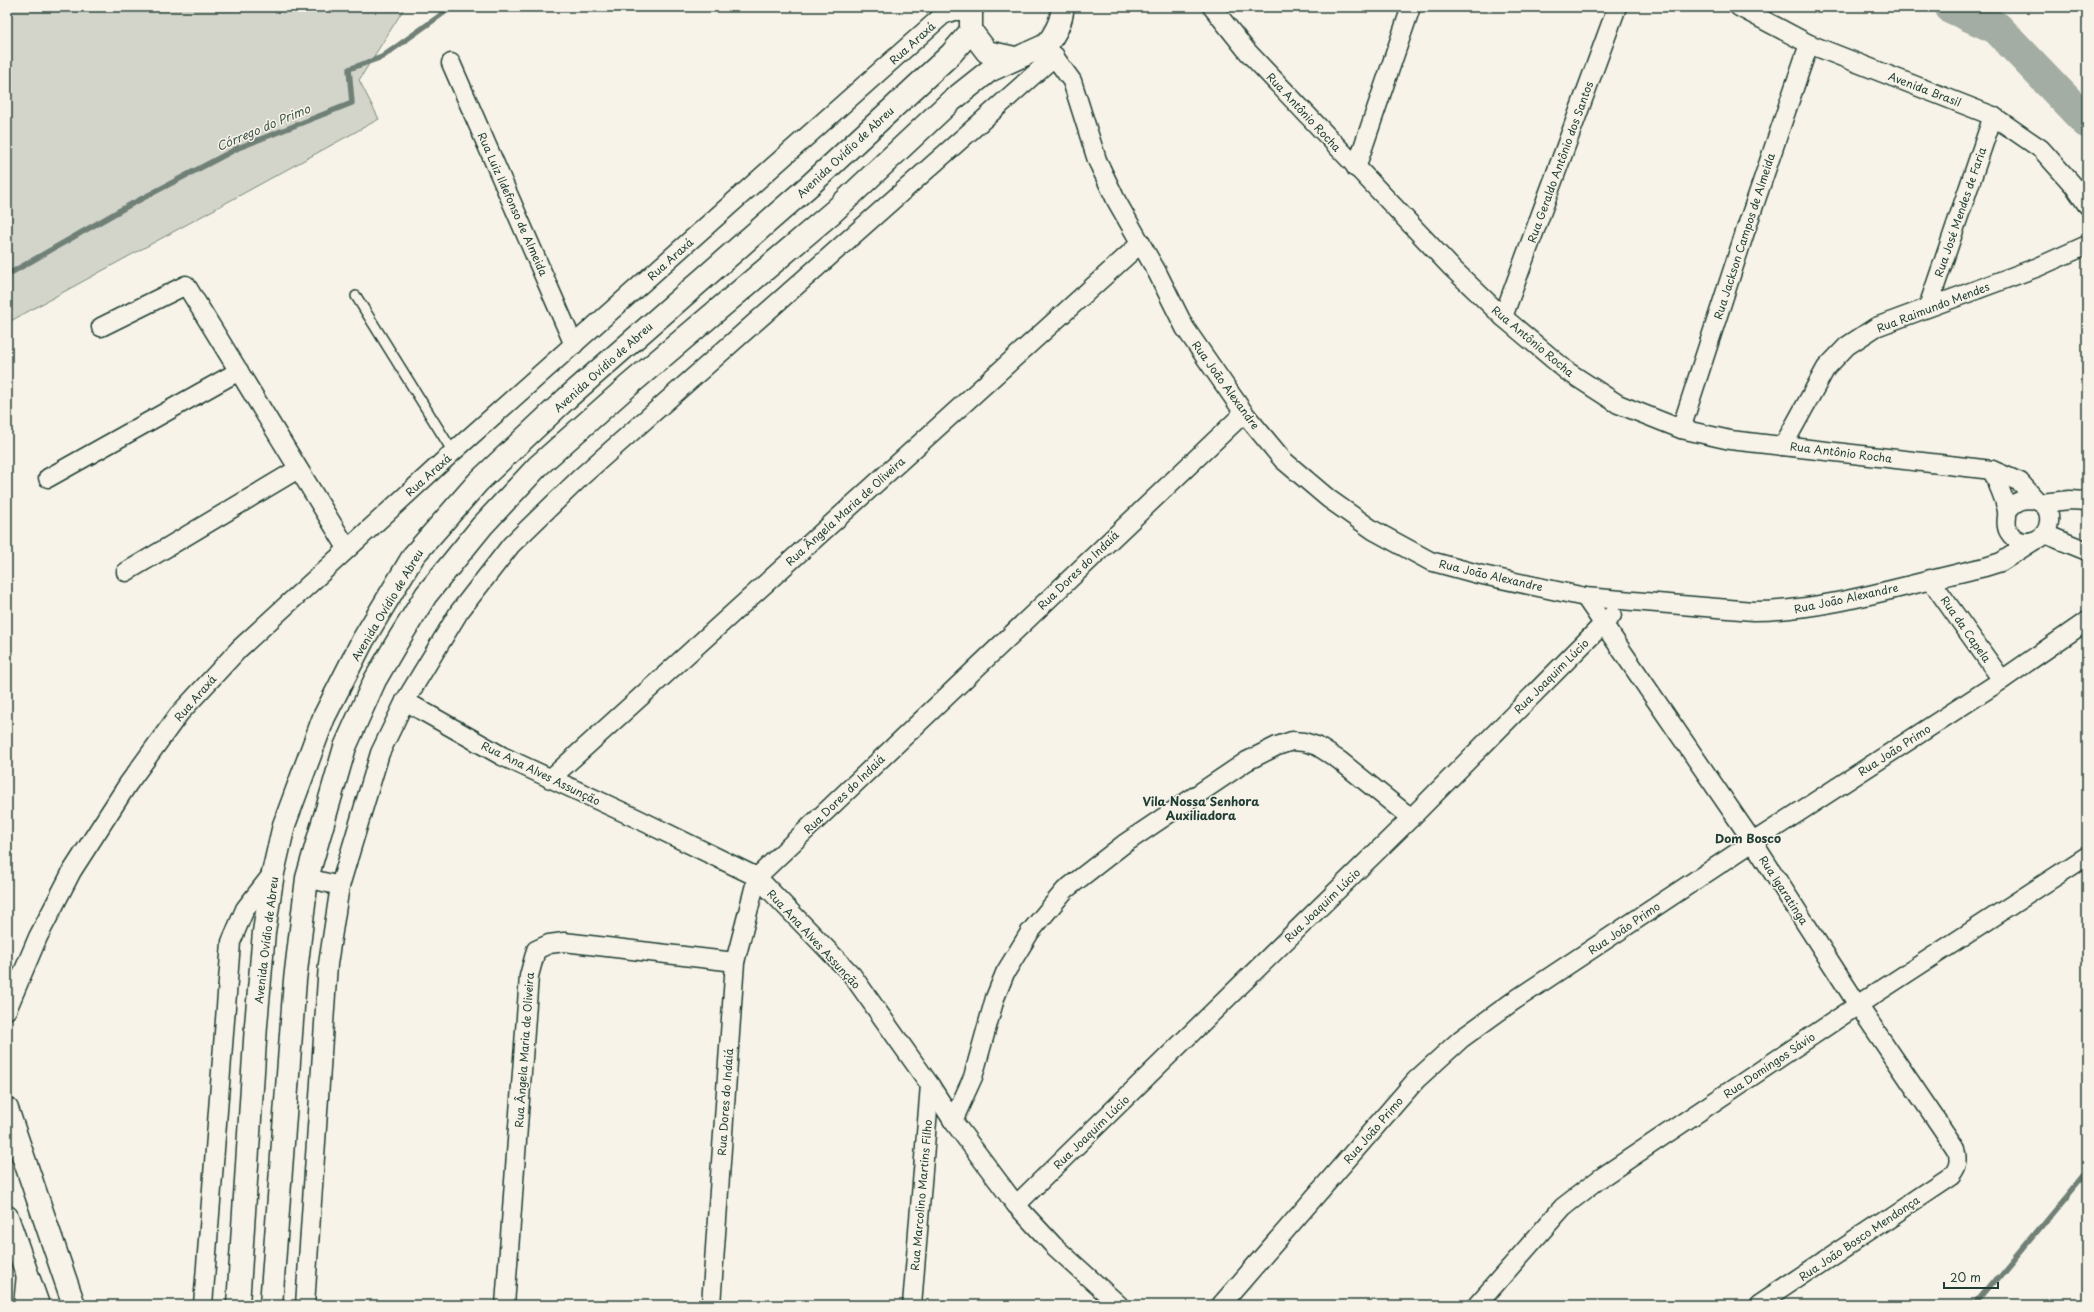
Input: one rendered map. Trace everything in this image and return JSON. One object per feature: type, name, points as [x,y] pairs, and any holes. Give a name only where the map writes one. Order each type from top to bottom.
[{"type":"main road","points":[[271,1305],[295,980],[308,878],[345,747],[375,680],[426,595],[482,526],[538,466],[634,381],[833,212],[950,102],[989,71],[1015,58],[1050,51],[1052,38],[1063,12],[1062,7]]},
{"type":"main road","points":[[972,16],[987,52],[1015,58]]},
{"type":"main road","name":"Avenida Ovídio de Abreu","points":[[238,1305],[253,1092],[256,1025],[264,932],[273,873],[284,825],[324,717],[363,640],[414,555],[478,482],[566,399],[810,185],[951,54],[972,16]]},
{"type":"main road","points":[[253,1092],[287,1097]]},
{"type":"main road","points":[[7,1109],[74,1305]]},
{"type":"main road","points":[[7,1217],[38,1305]]},
{"type":"street","name":"Rua Antônio Rocha","points":[[1212,7],[1247,51],[1451,268],[1504,317],[1567,371],[1618,404],[1681,429],[1730,440],[1992,470],[2020,482],[2039,502]]},
{"type":"street","points":[[1356,168],[1411,7]]},
{"type":"street","name":"Rua Geraldo Antônio dos Santos","points":[[1504,317],[1617,7]]},
{"type":"street","name":"Avenida Brasil","points":[[1739,7],[1809,44],[1993,116],[2041,149],[2074,186],[2087,205]]},
{"type":"street","name":"Rua Araxá","points":[[7,1010],[38,937],[72,871],[133,778],[179,714],[239,649],[453,452],[943,15],[954,11],[972,16]]},
{"type":"street","name":"Rua Jackson Campos de Almeida","points":[[1681,429],[1746,228],[1809,44]]},
{"type":"street","name":"Rua João Alexandre","points":[[1050,51],[1072,81],[1097,160],[1116,200],[1141,243],[1185,328],[1244,413],[1283,460],[1330,499],[1373,530],[1430,561],[1478,574],[1585,597],[1625,602],[1754,611],[1779,611],[1837,602],[2001,562],[2038,538]]},
{"type":"street","points":[[305,1305],[328,964],[340,886],[380,753],[405,701],[459,612],[512,545],[581,477],[1050,51]]},
{"type":"street","name":"Rua Luiz Ildefonso de Almeida","points":[[451,63],[574,345]]},
{"type":"street","name":"Rua José Mendes de Faria","points":[[1928,307],[1993,116]]},
{"type":"street","name":"Rua Ângela Maria de Oliveira","points":[[550,779],[1141,243]]},
{"type":"street","name":"Rua Raimundo Mendes","points":[[1783,446],[1826,368],[1847,346],[1876,327],[2038,267],[2087,245]]},
{"type":"street","points":[[101,327],[186,285],[347,548]]},
{"type":"street","points":[[48,478],[239,371]]},
{"type":"street","name":"Rua Dores do Indaiá","points":[[711,1305],[735,962],[757,877],[1244,413]]},
{"type":"street","points":[[126,572],[298,469]]},
{"type":"street","points":[[1992,470],[2007,512]]},
{"type":"street","points":[[2087,501],[2070,500],[2039,502],[2022,499],[2013,504],[2007,512],[2005,519],[2008,531],[2018,540],[2038,538],[2087,551]]},
{"type":"street","points":[[2038,538],[2049,526],[2047,510],[2039,502]]},
{"type":"street","name":"Rua da Capela","points":[[1930,579],[2002,680]]},
{"type":"street","name":"Rua Igaratinga","points":[[1585,597],[1752,842],[1858,1005],[1956,1149],[1958,1158],[1957,1168]]},
{"type":"street","name":"Rua Joaquim Lúcio","points":[[1016,1205],[1411,818],[1625,602]]},
{"type":"street","name":"Rua João Primo","points":[[1221,1305],[1416,1080],[1461,1039],[1519,998],[1752,842],[2002,680],[2087,621]]},
{"type":"street","name":"Rua Ana Alves Assunção","points":[[405,701],[502,756],[757,877],[852,976],[930,1085],[953,1121],[1016,1205],[1054,1246],[1119,1305]]},
{"type":"street","points":[[953,1121],[973,1077],[995,998],[1005,973],[1030,932],[1071,886],[1124,844],[1247,761],[1292,741],[1304,742],[1317,746],[1338,760],[1411,818]]},
{"type":"street","name":"Rua Domingos Sávio","points":[[1477,1305],[1563,1207],[1602,1177],[1858,1005],[2087,856]]},
{"type":"street","points":[[203,1305],[230,942],[245,909],[273,873]]},
{"type":"street","points":[[308,878],[340,886]]},
{"type":"street","name":"Rua Ângela Maria de Oliveira","points":[[505,1305],[529,976],[536,950],[549,944],[564,942],[735,962]]},
{"type":"street","name":"Rua Marcolino Martins Filho","points":[[912,1305],[930,1085]]},
{"type":"street","name":"Rua João Bosco Mendonça","points":[[1758,1305],[1951,1176],[1957,1168]]},
{"type":"street","points":[[23,1305],[27,1272]]},
{"type":"lane","points":[[356,296],[453,452]]},
{"type":"shaded area","points":[[7,7],[405,7],[359,80],[379,119],[7,323]]},
{"type":"waterway","name":"Córrego do Primo","points":[[7,275],[126,207],[238,148],[352,103],[349,69],[382,57],[452,7]]},
{"type":"waterway","points":[[1951,7],[1997,28],[2087,122]]},
{"type":"waterway","points":[[1976,1305],[2087,1171]]},
{"type":"district","name":"Vila Nossa Senhora Auxiliadora","points":[[1201,808]]},
{"type":"district","name":"Dom Bosco","points":[[1748,838]]}]
